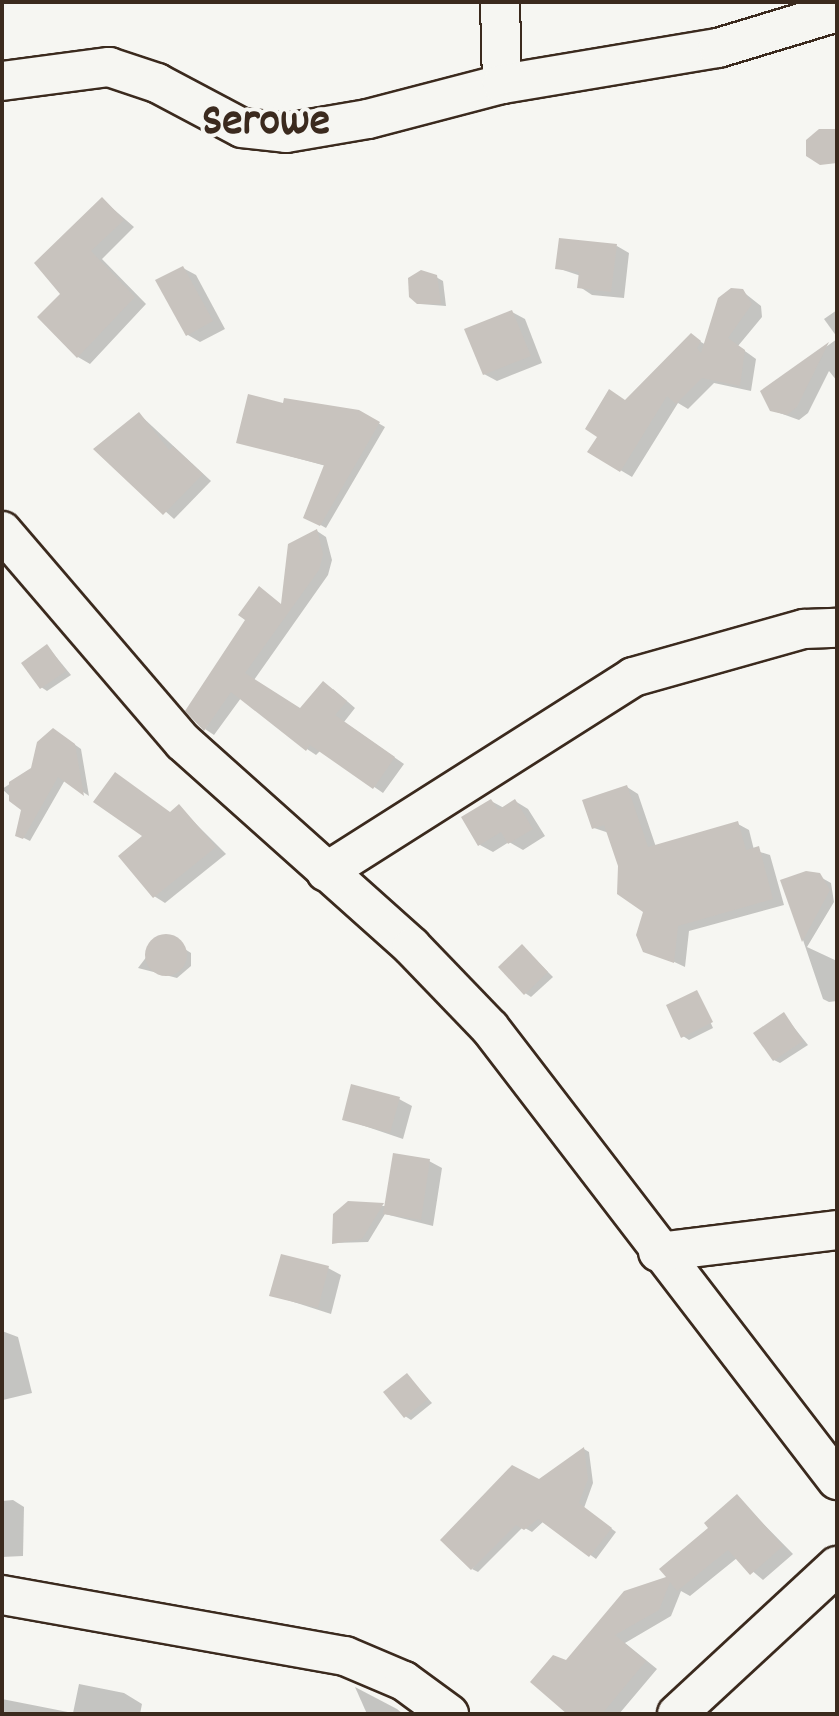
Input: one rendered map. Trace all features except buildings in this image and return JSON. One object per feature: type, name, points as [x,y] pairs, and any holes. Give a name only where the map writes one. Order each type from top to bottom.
[{"type":"street","points":[[500,2],[502,84]]},
{"type":"street","points":[[2,81],[109,67],[157,83],[260,134],[368,119],[502,84],[718,48],[837,12]]},
{"type":"street","points":[[2,531],[183,742],[412,947],[490,1028],[658,1252],[837,1480]]},
{"type":"street","points":[[326,872],[633,677],[804,629],[837,628]]},
{"type":"street","points":[[658,1252],[837,1230]]},
{"type":"street","points":[[677,1714],[837,1566]]},
{"type":"street","points":[[2,1595],[345,1656],[404,1681],[449,1714]]},
{"type":"district","name":"Serowe","points":[[266,124]]}]
